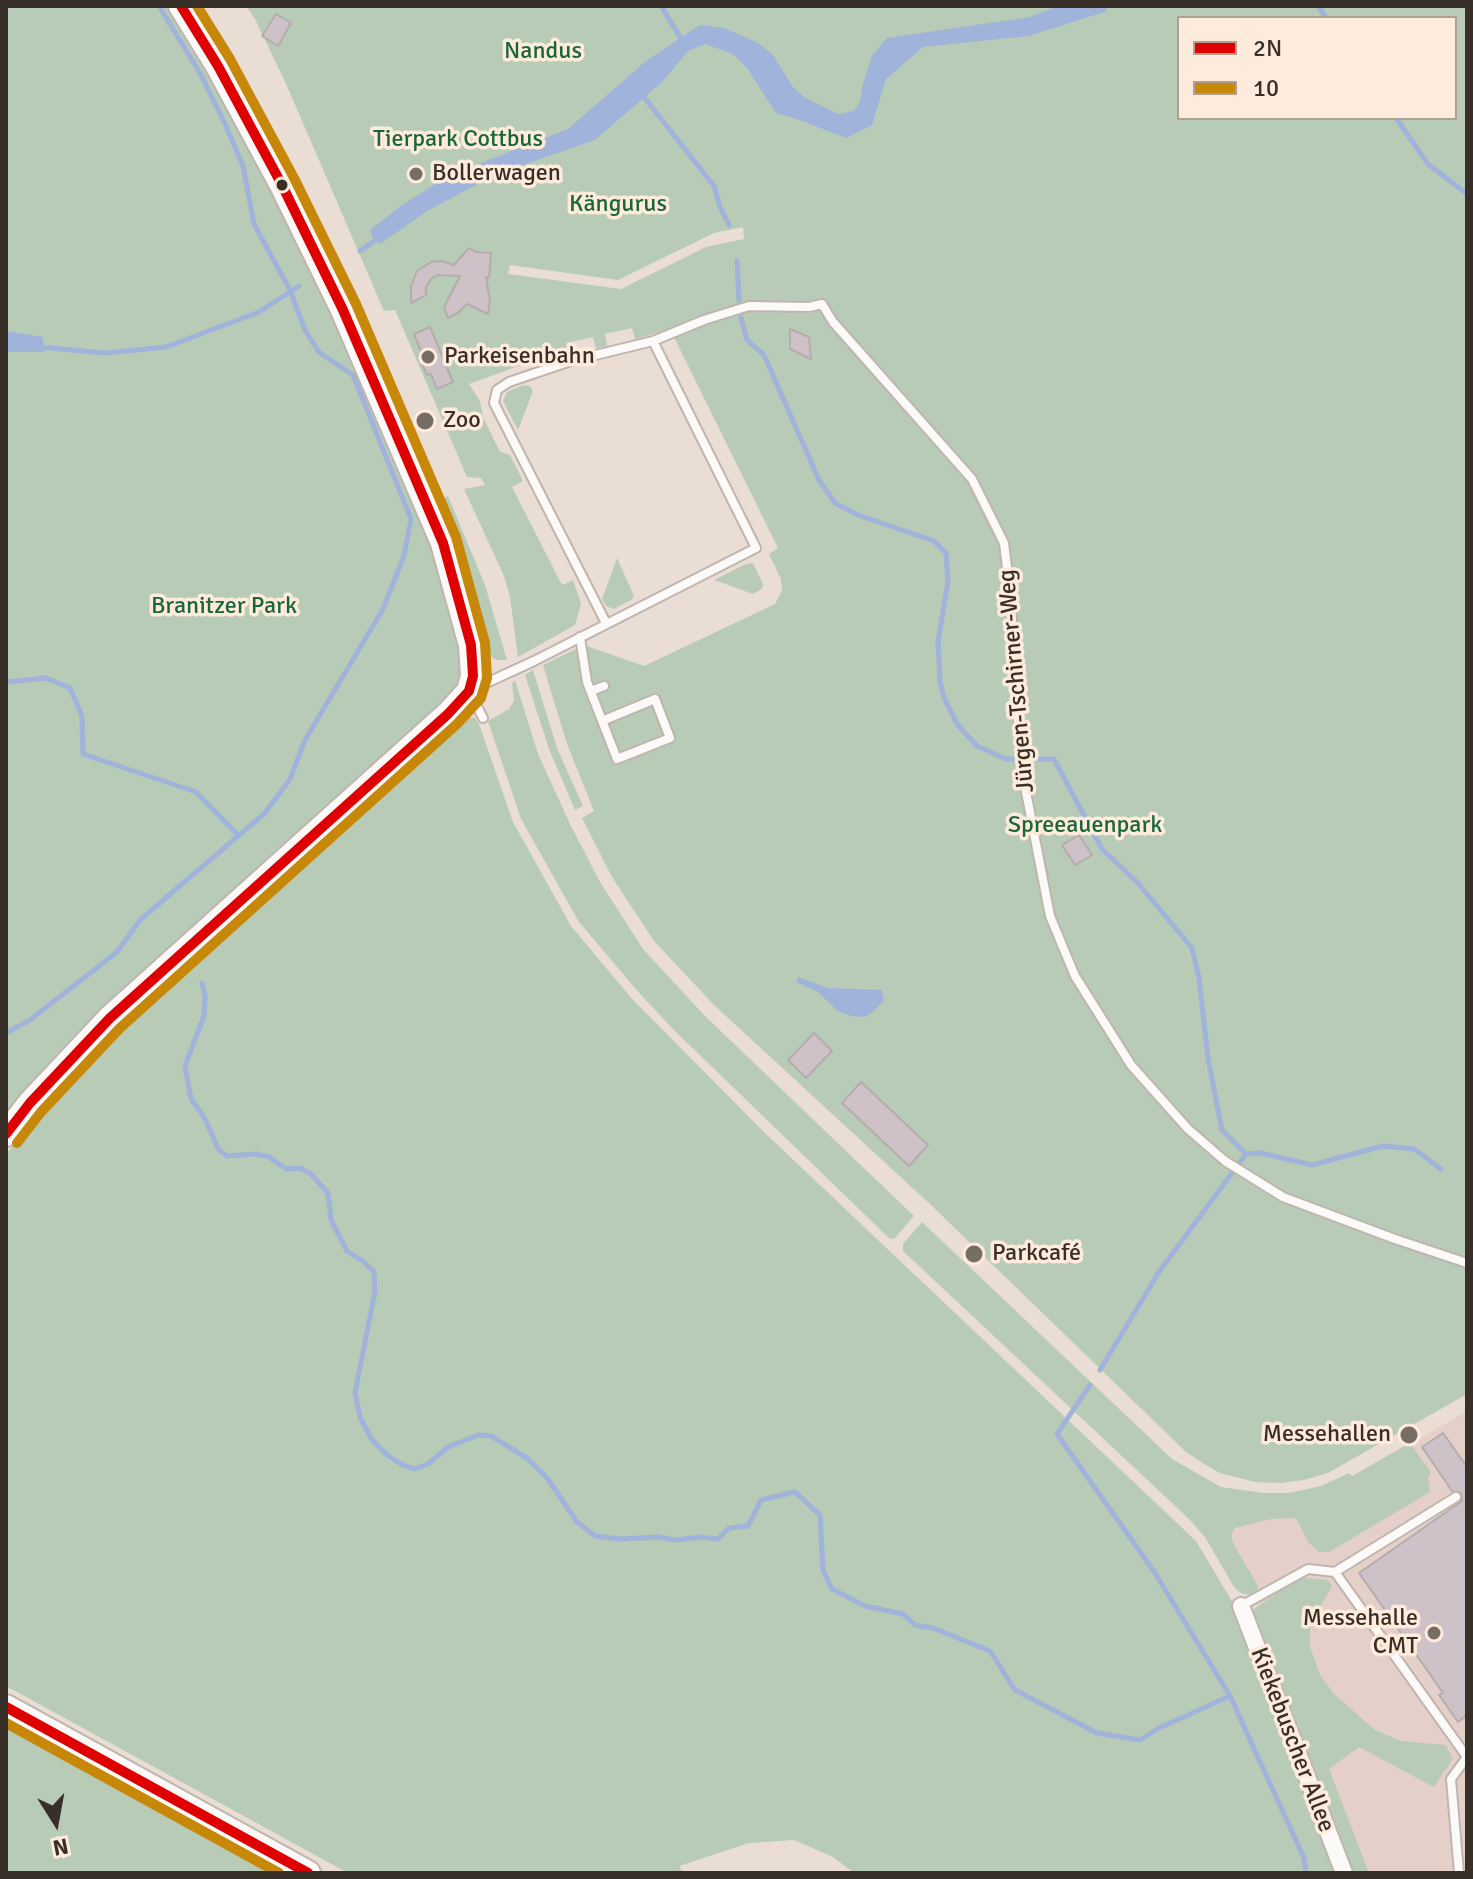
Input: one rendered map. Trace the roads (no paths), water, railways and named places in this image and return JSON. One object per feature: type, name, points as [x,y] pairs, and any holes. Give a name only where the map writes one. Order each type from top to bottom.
[{"type":"street","points":[[6,1134],[30,1103],[110,1018],[437,725],[469,691],[473,676],[471,645],[437,529],[343,310],[225,79],[181,6]]},
{"type":"street","name":"Kiekebuscher Allee","points":[[1241,1606],[1344,1873]]},
{"type":"street","points":[[6,1707],[308,1873]]},
{"type":"lane","name":"Jürgen-Tschirner-Weg","points":[[653,341],[749,306],[809,307],[822,304],[833,322],[972,479],[1004,543],[1021,766],[1050,916],[1075,976],[1131,1065],[1188,1129],[1223,1159],[1283,1197],[1467,1263]]},
{"type":"lane","points":[[483,718],[469,691],[580,637],[756,548],[653,341],[571,361],[509,382],[497,390],[494,403],[606,623]]},
{"type":"lane","points":[[580,637],[582,663],[591,691],[602,721],[617,759],[670,738],[655,699],[602,721]]},
{"type":"lane","points":[[591,691],[604,686]]},
{"type":"lane","points":[[1241,1606],[1308,1569],[1335,1572],[1456,1497]]},
{"type":"lane","points":[[1335,1572],[1467,1757],[1451,1779],[1459,1873]]},
{"type":"lane","points":[[1459,1873],[1467,1867]]},
{"type":"water","points":[[1058,6],[1109,6],[1104,12],[1029,36],[923,47],[886,79],[872,125],[846,138],[776,113],[747,68],[733,54],[705,44],[688,51],[662,82],[595,140],[497,174],[427,211],[380,244],[374,241],[370,230],[402,205],[450,175],[568,129],[646,61],[700,25],[724,28],[758,43],[773,55],[793,87],[804,97],[838,114],[854,111],[860,102],[872,56],[887,38],[1030,17]]},
{"type":"water","points":[[6,331],[43,337],[44,352],[6,352]]},
{"type":"water","points":[[798,977],[828,988],[882,990],[884,1000],[864,1017],[852,1016],[839,1012],[818,992],[796,982]]},
{"type":"waterway","points":[[6,1033],[30,1020],[117,952],[140,920],[265,813],[290,779],[305,740],[383,609],[404,556],[411,519],[353,375],[319,352],[305,330],[290,290],[254,224],[243,166],[225,124],[201,75],[159,6]]},
{"type":"waterway","points":[[661,6],[680,37]]},
{"type":"waterway","points":[[1318,6],[1325,16]]},
{"type":"waterway","points":[[644,97],[714,186],[729,225]]},
{"type":"waterway","points":[[1397,120],[1428,164],[1467,194]]},
{"type":"waterway","points":[[360,251],[374,241]]},
{"type":"waterway","points":[[737,261],[739,300]]},
{"type":"waterway","points":[[39,347],[106,353],[166,347],[259,312],[299,286]]},
{"type":"waterway","points":[[741,318],[747,340],[764,355],[819,480],[835,503],[858,515],[934,541],[946,553],[948,582],[938,642],[940,681],[944,698],[957,724],[977,746],[1006,759],[1054,759],[1102,849],[1138,883],[1192,948],[1222,1130],[1246,1154]]},
{"type":"waterway","points":[[6,682],[46,678],[70,688],[82,716],[83,754],[196,792],[238,835]]},
{"type":"waterway","points":[[202,983],[204,1016],[185,1066],[191,1099],[204,1117],[219,1150],[227,1156],[256,1154],[269,1157],[286,1169],[300,1168],[311,1174],[328,1193],[331,1220],[347,1251],[374,1272],[375,1291],[355,1393],[360,1417],[372,1440],[387,1455],[414,1469],[428,1464],[448,1447],[479,1435],[491,1436],[527,1458],[548,1479],[577,1522],[595,1536],[620,1539],[718,1539],[729,1528],[748,1526],[761,1500],[795,1492],[820,1515],[823,1570],[832,1589],[865,1606],[903,1614],[915,1625],[933,1628],[990,1651],[1015,1690],[1097,1733],[1140,1740],[1159,1728],[1230,1696],[1155,1573],[1057,1434],[1090,1385]]},
{"type":"waterway","points":[[1100,1370],[1159,1272],[1246,1154],[1261,1153],[1312,1165],[1383,1146],[1414,1149],[1441,1169]]},
{"type":"waterway","points":[[1230,1696],[1304,1858],[1306,1873]]},
{"type":"place","name":"Bollerwagen","points":[[416,174]]},
{"type":"place","name":"Parkeisenbahn","points":[[428,357]]},
{"type":"place","name":"Zoo","points":[[425,421]]},
{"type":"place","name":"Parkcafé","points":[[974,1254]]},
{"type":"place","name":"Messehallen","points":[[1409,1435]]},
{"type":"place","name":"Messehalle CMT","points":[[1434,1633]]},
{"type":"park label","name":"Nandus","points":[[543,52]]},
{"type":"park label","name":"Tierpark Cottbus","points":[[458,140]]},
{"type":"park label","name":"Kängurus","points":[[618,205]]},
{"type":"park label","name":"Branitzer Park","points":[[224,607]]},
{"type":"park label","name":"Spreeauenpark","points":[[1085,826]]}]
